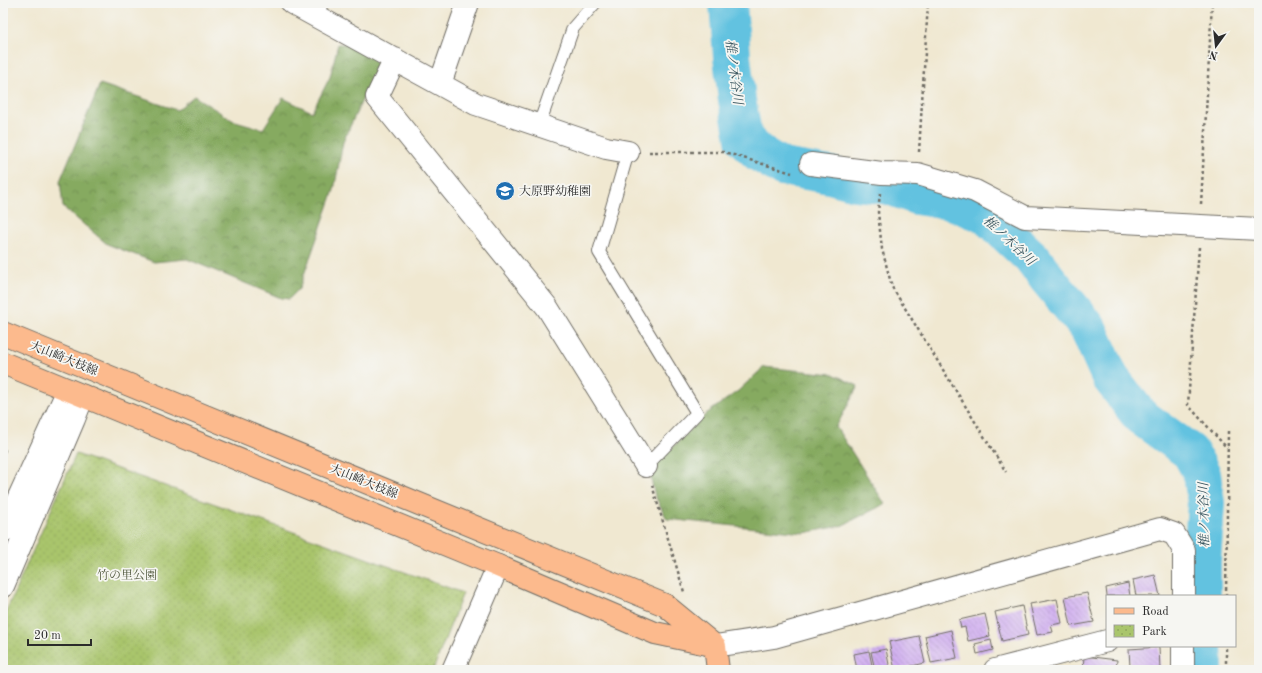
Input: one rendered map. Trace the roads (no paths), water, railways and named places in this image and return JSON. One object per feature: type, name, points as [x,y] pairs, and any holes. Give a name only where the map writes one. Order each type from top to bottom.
[{"type":"main road","name":"大山崎大枝線","points":[[3,333],[665,605],[715,646]]},
{"type":"main road","points":[[3,363],[498,566],[655,633],[715,646],[718,670]]},
{"type":"street","points":[[292,3],[320,10],[395,59],[476,104],[606,148],[628,152]]},
{"type":"street","points":[[440,84],[468,3]]},
{"type":"street","points":[[395,59],[376,97],[548,307],[646,466]]},
{"type":"street","points":[[810,164],[882,173],[918,174],[975,191],[1025,217],[1259,229]]},
{"type":"street","points":[[3,532],[75,393]]},
{"type":"street","points":[[3,586],[74,419],[75,393]]},
{"type":"street","points":[[715,646],[774,637],[1160,529],[1174,534],[1184,550],[1184,595]]},
{"type":"street","points":[[453,670],[498,566]]},
{"type":"street","points":[[995,670],[1060,662],[1106,641]]},
{"type":"street","points":[[1183,647],[1183,670]]},
{"type":"lane","points":[[539,125],[573,28],[594,3]]},
{"type":"lane","points":[[628,152],[600,252],[697,413],[646,466]]},
{"type":"waterway","name":"椎ノ木谷川","points":[[728,3],[737,100],[744,139],[759,153],[782,167],[830,175],[855,182],[889,186],[916,196],[951,201],[987,216],[1033,259],[1088,328],[1110,377],[1140,416],[1190,452],[1202,474],[1206,503],[1202,562],[1202,595]]},
{"type":"waterway","name":"椎ノ木谷川","points":[[1203,647],[1204,670]]},
{"type":"place","name":"大原野幼稚園","points":[[505,191]]},
{"type":"park label","name":"竹の里公園","points":[[127,575]]}]
